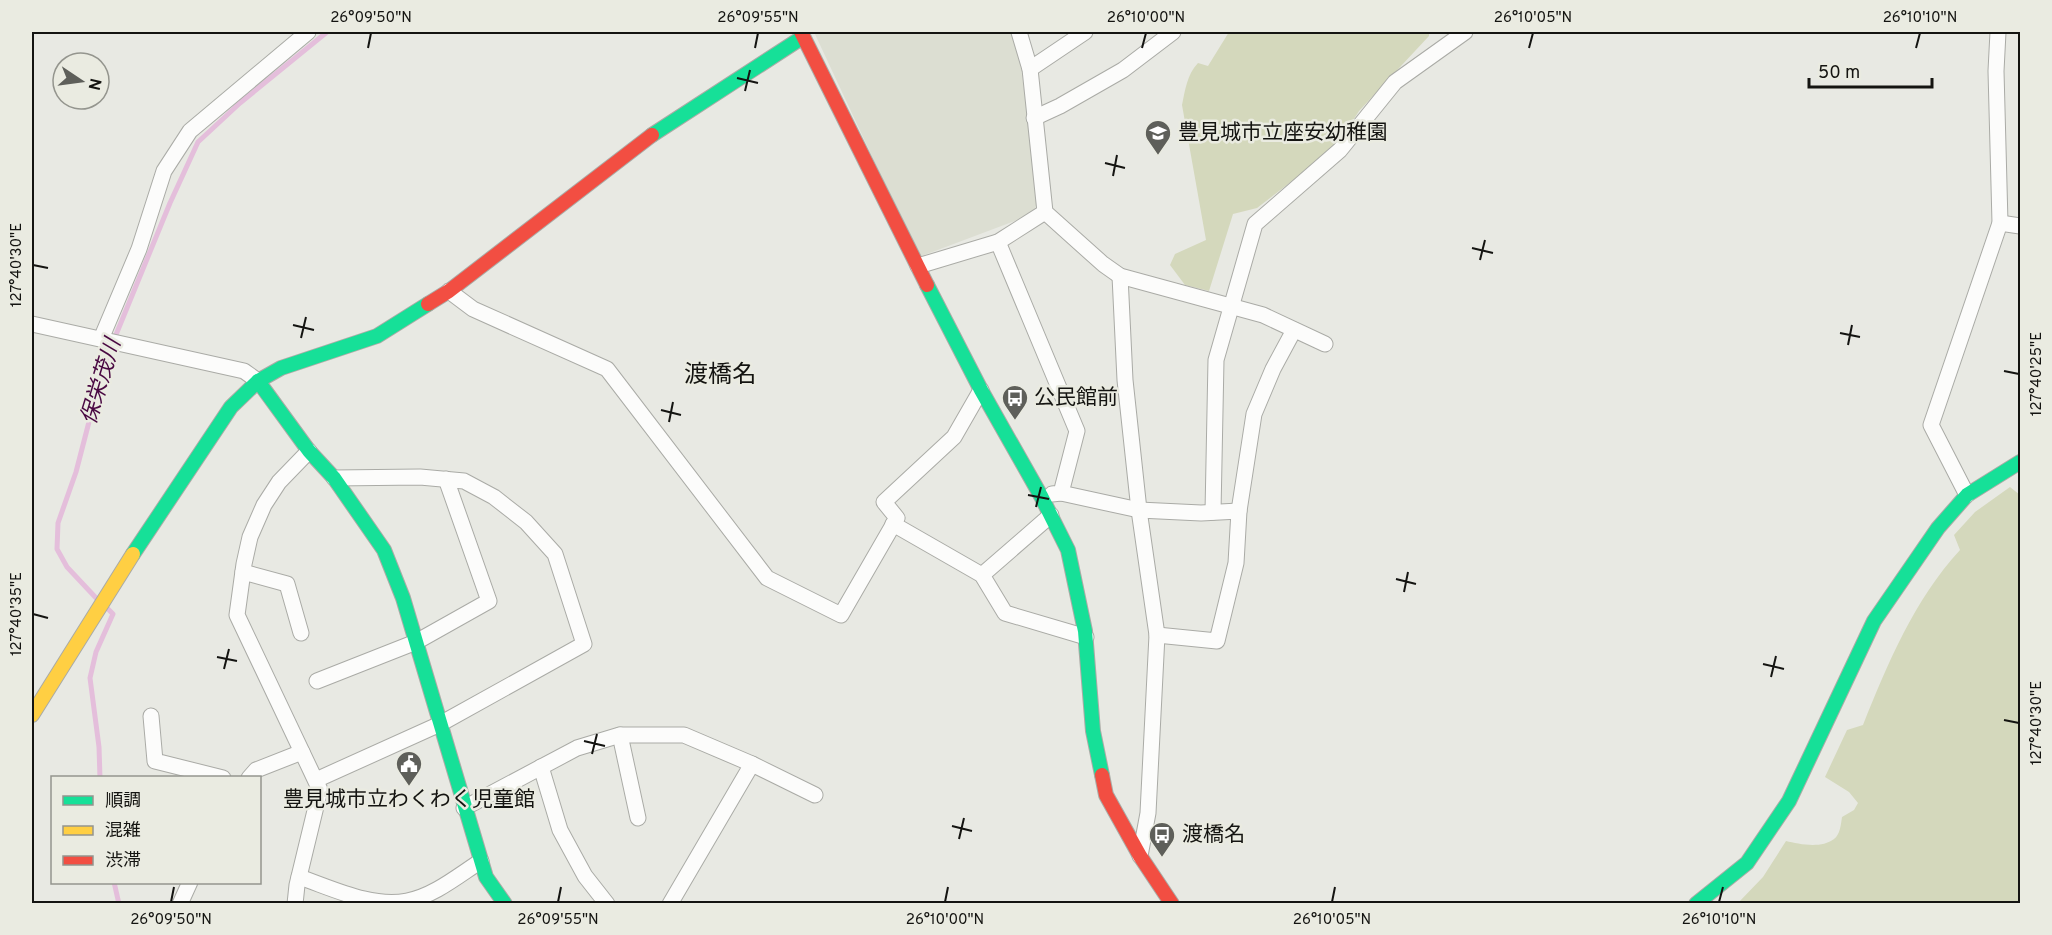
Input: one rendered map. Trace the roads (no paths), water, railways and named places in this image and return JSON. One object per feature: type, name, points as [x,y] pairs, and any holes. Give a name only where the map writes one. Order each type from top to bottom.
[{"type":"street","points":[[102,340],[139,249],[165,171],[190,131],[308,32]]},
{"type":"street","points":[[1019,32],[1030,69],[1045,212],[1103,264],[1120,276],[1263,315],[1325,344]]},
{"type":"street","points":[[1030,69],[1085,32]]},
{"type":"street","points":[[1213,512],[1216,360],[1255,224],[1340,150],[1395,81],[1465,32]]},
{"type":"street","points":[[1967,495],[1931,425],[2000,223],[1996,71],[1998,32]]},
{"type":"street","points":[[32,715],[110,588],[231,407],[258,381],[281,368],[377,336],[448,291],[644,140],[802,34],[981,390],[1041,496],[1068,550],[1086,638],[1093,731],[1106,795],[1140,856],[1172,903]]},
{"type":"street","points":[[1034,118],[1123,70],[1165,34]]},
{"type":"street","points":[[918,267],[998,242],[1045,212]]},
{"type":"street","points":[[2000,223],[2020,226]]},
{"type":"street","points":[[998,242],[1077,431],[1061,493]]},
{"type":"street","points":[[1120,276],[1125,380],[1139,510],[1157,635],[1148,813],[1140,856]]},
{"type":"street","points":[[448,291],[473,309],[607,369],[767,578],[841,615],[897,518],[884,502],[954,437],[981,390]]},
{"type":"street","points":[[32,324],[244,370],[258,381],[309,451],[334,478],[384,550],[403,598],[486,877],[505,903]]},
{"type":"street","points":[[1157,635],[1216,641],[1236,563],[1239,511],[1254,414],[1273,369],[1294,330]]},
{"type":"street","points":[[295,903],[320,790],[237,615],[250,537],[264,505],[279,482],[309,451]]},
{"type":"street","points":[[1696,903],[1747,863],[1789,801],[1874,621],[1938,528],[1967,495],[2020,462]]},
{"type":"street","points":[[316,780],[440,724],[584,644],[555,554],[526,522],[494,497],[464,481],[420,477],[334,478]]},
{"type":"street","points":[[317,681],[416,642],[489,601],[446,479]]},
{"type":"street","points":[[1041,496],[1061,493],[1139,510],[1239,511]]},
{"type":"street","points":[[982,575],[1051,515]]},
{"type":"street","points":[[893,524],[982,575],[1005,613],[1086,638]]},
{"type":"street","points":[[243,572],[287,584],[301,633]]},
{"type":"street","points":[[151,716],[155,761],[219,776]]},
{"type":"street","points":[[464,808],[577,748],[620,735],[684,735],[752,764],[815,795]]},
{"type":"street","points":[[620,735],[638,818]]},
{"type":"street","points":[[250,776],[256,770],[302,752]]},
{"type":"street","points":[[670,903],[752,764]]},
{"type":"street","points":[[541,767],[560,830],[585,876],[607,903]]},
{"type":"street","points":[[299,877],[356,897],[380,901],[407,901],[432,891],[481,861]]},
{"type":"street","points":[[180,903],[189,884]]},
{"type":"waterway","name":"保栄茂川","points":[[97,599],[67,567],[57,549],[58,523],[76,472],[104,364],[170,203],[198,142],[240,103],[327,32]]},
{"type":"waterway","name":"保栄茂川","points":[[100,776],[99,747],[90,678],[96,652],[113,614],[104,605]]},
{"type":"waterway","name":"保栄茂川","points":[[114,884],[119,904]]},
{"type":"place","name":"豊見城市立座安幼稚園","points":[[1158,156]]},
{"type":"place","name":"公民館前","points":[[1015,421]]},
{"type":"place","name":"豊見城市立わくわく児童館","points":[[409,787]]},
{"type":"place","name":"渡橋名","points":[[1162,858]]},
{"type":"district","name":"渡橋名","points":[[720,376]]}]
